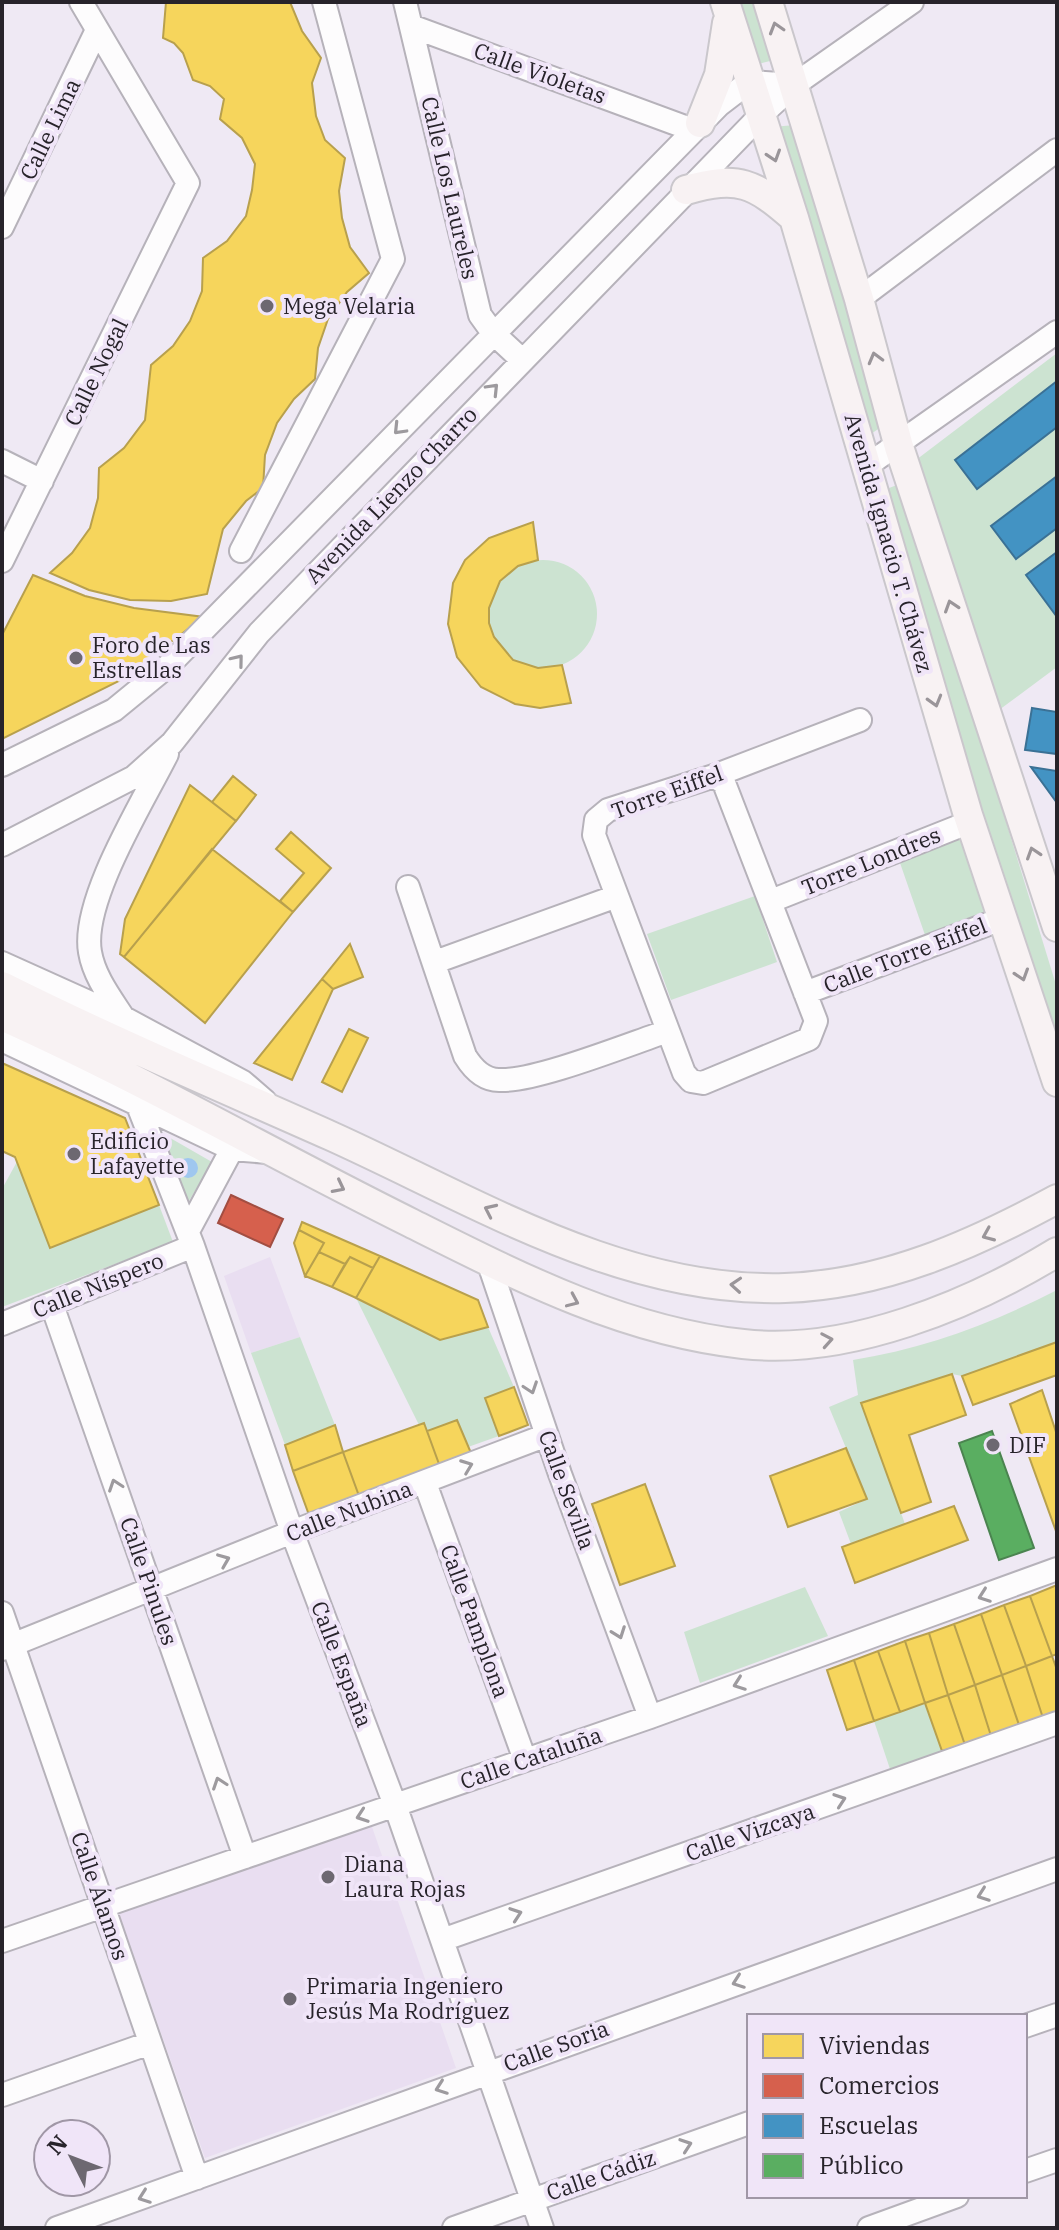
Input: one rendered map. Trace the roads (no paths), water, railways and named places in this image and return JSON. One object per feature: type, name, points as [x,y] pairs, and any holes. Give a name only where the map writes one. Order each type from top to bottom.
[{"type":"main road","name":"Avenida Ignacio T. Chávez","points":[[768,2],[859,299],[899,447],[1057,927]]},
{"type":"main road","name":"Avenida Ignacio T. Chávez","points":[[727,8],[794,218],[970,822],[1057,1082]]},
{"type":"main road","points":[[697,126],[719,75],[727,8]]},
{"type":"main road","points":[[686,190],[727,180],[744,183],[794,218]]},
{"type":"main road","points":[[2,986],[151,1084],[269,1152],[583,1306],[670,1331],[746,1345],[822,1342],[914,1320],[1007,1282],[1057,1252]]},
{"type":"main road","points":[[2,1016],[151,1084],[275,1110],[531,1229],[648,1273],[683,1282],[784,1288],[847,1282],[922,1263],[998,1231],[1057,1199]]},
{"type":"street","points":[[81,2],[97,30]]},
{"type":"street","points":[[241,551],[393,259],[324,2]]},
{"type":"street","name":"Calle Los Laureles","points":[[405,2],[480,315],[493,333],[521,359]]},
{"type":"street","name":"Avenida Lienzo Charro","points":[[2,845],[134,777],[172,743],[259,633],[686,190],[794,85],[912,2]]},
{"type":"street","name":"Calle Violetas","points":[[411,26],[697,126]]},
{"type":"street","name":"Calle Nogal","points":[[2,561],[188,183],[97,30]]},
{"type":"street","name":"Calle Lima","points":[[2,227],[97,30]]},
{"type":"street","points":[[749,82],[794,85]]},
{"type":"street","name":"Avenida Lienzo Charro","points":[[2,765],[114,710],[169,665],[697,126],[749,82]]},
{"type":"street","points":[[859,299],[1057,150]]},
{"type":"street","points":[[865,467],[899,447],[1057,332]]},
{"type":"street","points":[[2,461],[42,481]]},
{"type":"street","name":"Torre Eiffel","points":[[805,993],[816,1021],[809,1039],[703,1083],[691,1081],[684,1073],[594,835],[596,820],[608,810],[714,776],[860,720]]},
{"type":"street","points":[[124,1018],[102,984],[90,953],[89,926],[96,899],[172,743]]},
{"type":"street","points":[[714,776],[724,783],[805,993]]},
{"type":"street","name":"Torre Londres","points":[[771,901],[970,822]]},
{"type":"street","points":[[408,887],[465,1056],[472,1068],[485,1077],[518,1079],[668,1031]]},
{"type":"street","points":[[435,962],[617,896]]},
{"type":"street","name":"Calle Torre Eiffel","points":[[805,993],[1004,918]]},
{"type":"street","points":[[2,963],[124,1018],[243,1082],[275,1110]]},
{"type":"street","points":[[2,1040],[151,1084],[232,1149],[269,1152]]},
{"type":"street","name":"Calle España","points":[[151,1084],[190,1239],[292,1532],[395,1805],[542,2228]]},
{"type":"street","points":[[190,1239],[232,1149]]},
{"type":"street","name":"Calle Níspero","points":[[2,1324],[52,1305],[190,1239]]},
{"type":"street","name":"Calle Sevilla","points":[[488,1261],[547,1435],[650,1717]]},
{"type":"street","name":"Calle Pinules","points":[[52,1305],[245,1857]]},
{"type":"street","name":"Calle Nubina","points":[[8,1646],[292,1532],[547,1435]]},
{"type":"street","name":"Calle Pamplona","points":[[425,1483],[525,1760]]},
{"type":"street","name":"Calle Cataluña","points":[[2,1941],[650,1717],[1057,1569]]},
{"type":"street","name":"Calle Álamos","points":[[2,1613],[8,1646],[103,1906],[197,2178]]},
{"type":"street","name":"Calle Vizcaya","points":[[442,1940],[1057,1723]]},
{"type":"street","name":"Calle Soria","points":[[57,2228],[487,2071],[1057,1869]]},
{"type":"street","points":[[1027,2025],[1057,2015]]},
{"type":"street","points":[[2,2095],[150,2043]]},
{"type":"street","name":"Calle Cádiz","points":[[454,2228],[747,2124]]},
{"type":"street","points":[[1027,2170],[1057,2160]]},
{"type":"street","points":[[869,2228],[952,2198]]},
{"type":"water","points":[[188,1158],[195,1161],[198,1168],[195,1175],[188,1178],[181,1175],[178,1168],[181,1161]]},
{"type":"place","name":"Mega Velaria","points":[[267,306]]},
{"type":"place","name":"Foro de Las Estrellas","points":[[76,658]]},
{"type":"place","name":"Edificio Lafayette","points":[[74,1154]]},
{"type":"place","name":"DIF","points":[[993,1445]]},
{"type":"place","name":"Diana Laura Rojas","points":[[328,1877]]},
{"type":"place","name":"Primaria Ingeniero Jesús Ma Rodríguez","points":[[290,1999]]}]
